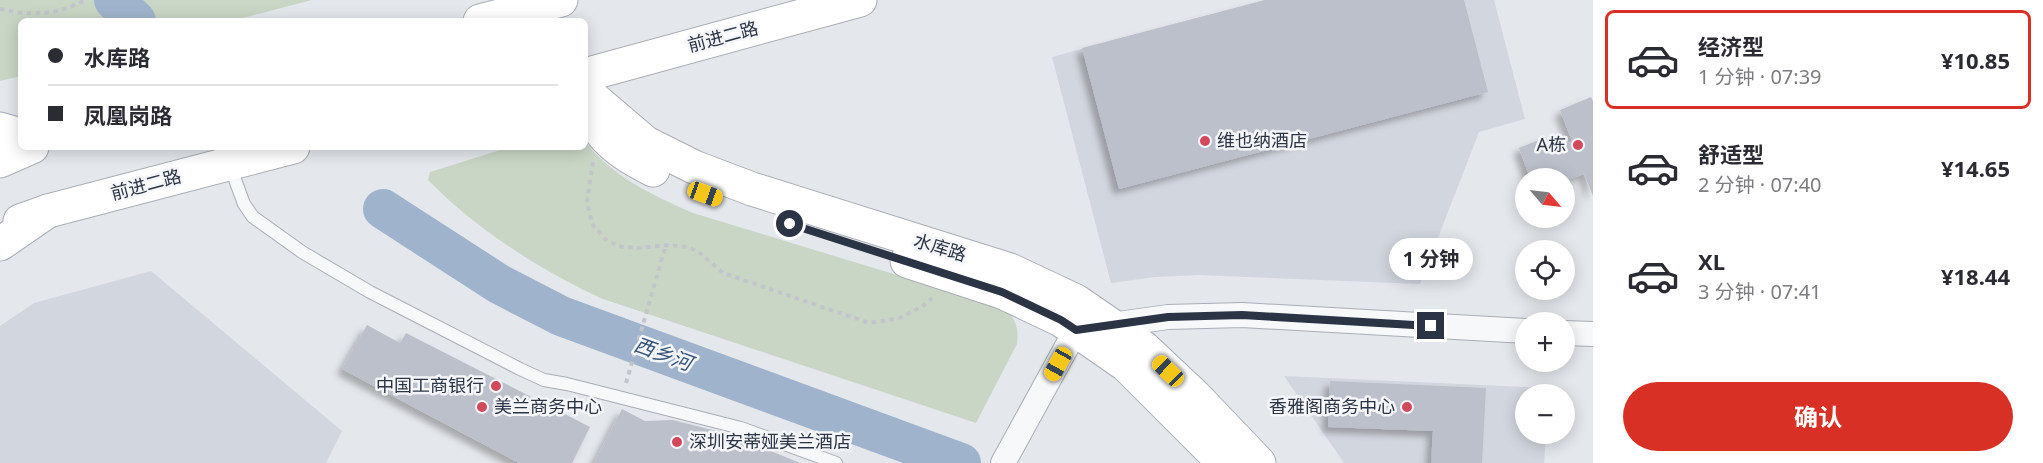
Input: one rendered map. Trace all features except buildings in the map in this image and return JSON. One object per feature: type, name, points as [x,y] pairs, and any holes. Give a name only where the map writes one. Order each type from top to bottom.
[{"type":"main road","points":[[492,18],[561,0]]},
{"type":"main road","name":"前进二路","points":[[588,74],[860,0]]},
{"type":"main road","name":"水库路","points":[[588,95],[646,143],[694,167],[752,189],[1010,270],[1076,301],[1144,348],[1195,396],[1259,463]]},
{"type":"main road","name":"水库路","points":[[588,113],[605,140],[634,160],[685,187],[747,210],[1002,292],[1061,320],[1126,366],[1224,463]]},
{"type":"main road","points":[[0,129],[18,134]]},
{"type":"main road","points":[[0,161],[25,150]]},
{"type":"main road","name":"前进二路","points":[[0,228],[48,211],[281,150]]},
{"type":"main road","points":[[0,244],[48,211]]},
{"type":"street","points":[[1003,463],[1076,330],[1168,317],[1242,315],[1515,330]]},
{"type":"street","points":[[1575,333],[1593,334]]},
{"type":"lane","points":[[229,163],[244,204],[254,217],[283,239],[362,288],[520,369],[544,380],[741,428],[836,463]]},
{"type":"path","points":[[1,9],[30,14],[57,12],[85,0]]},
{"type":"path","points":[[594,157],[587,201],[592,224],[607,241],[622,248],[666,245],[689,247],[730,276],[869,323],[900,318],[924,305],[940,291]]},
{"type":"path","points":[[626,381],[666,245]]},
{"type":"shaded area","points":[[1265,0],[1494,0],[1525,119],[1479,132],[1420,284],[1199,275],[1155,277],[1111,283],[1052,57]]},
{"type":"shaded area","points":[[151,271],[342,431],[326,463],[0,463],[0,326],[34,303]]},
{"type":"shaded area","points":[[1284,376],[1515,386],[1515,444],[1545,444],[1544,463],[1344,463]]},
{"type":"green space","points":[[0,0],[312,0],[243,18],[18,18],[18,77],[0,81]]},
{"type":"green space","points":[[588,144],[620,175],[663,200],[693,213],[1002,307],[1016,323],[1017,344],[976,423],[603,299],[533,262],[488,232],[428,180],[430,172],[500,150],[588,150]]},
{"type":"waterway","name":"西乡河","points":[[114,0],[133,18]]},
{"type":"waterway","name":"西乡河","points":[[383,209],[499,284],[561,316],[961,463]]},
{"type":"place","name":"维也纳酒店","points":[[1205,141]]},
{"type":"place","name":"A栋","points":[[1578,145]]},
{"type":"place","name":"中国工商银行","points":[[496,386]]},
{"type":"place","name":"美兰商务中心","points":[[482,407]]},
{"type":"place","name":"香雅阁商务中心","points":[[1407,407]]},
{"type":"place","name":"深圳安蒂娅美兰酒店","points":[[677,442]]},
{"type":"route","points":[[790,224],[1002,292],[1061,320],[1076,330],[1168,317],[1242,315],[1431,326]]}]
